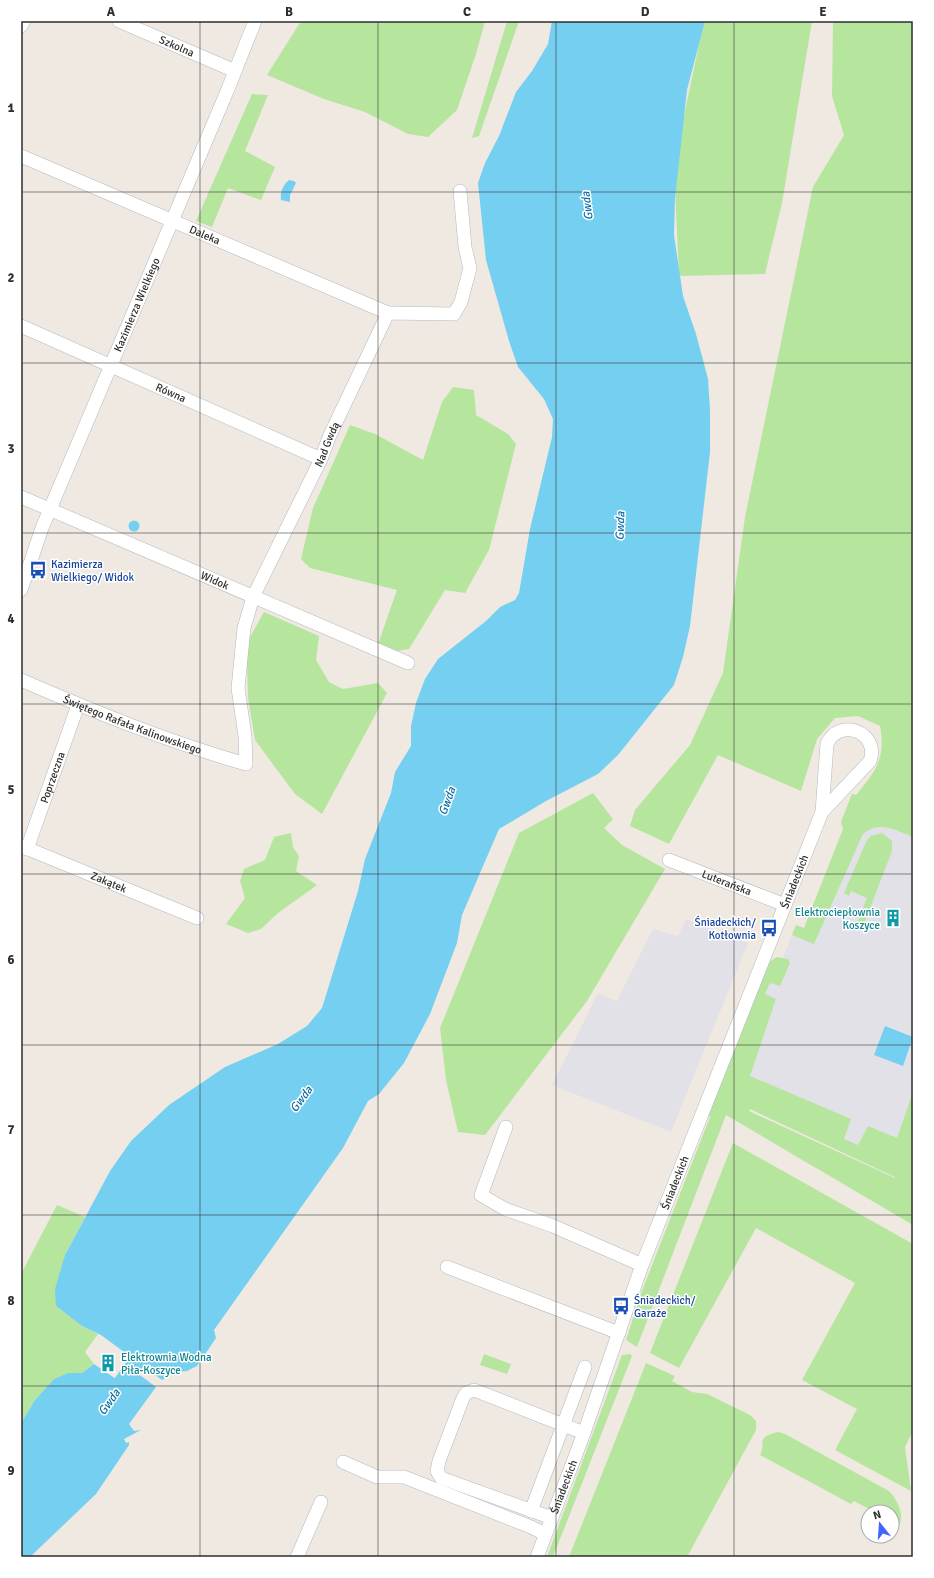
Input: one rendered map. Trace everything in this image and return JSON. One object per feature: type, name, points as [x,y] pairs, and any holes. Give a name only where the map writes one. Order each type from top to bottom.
[{"type":"street","points":[[21,26],[24,21]]},
{"type":"street","name":"Szkolna","points":[[119,21],[235,71]]},
{"type":"street","name":"Kazimierza Wielkiego","points":[[21,590],[32,555],[50,509],[172,222],[255,21]]},
{"type":"street","name":"Daleka","points":[[21,156],[172,222],[388,313]]},
{"type":"street","points":[[388,313],[454,314],[461,302],[470,268],[465,247],[460,191]]},
{"type":"street","name":"Nad Gwdą","points":[[246,764],[246,736],[238,688],[244,628],[253,597],[322,459],[330,435],[388,313]]},
{"type":"street","name":"Równa","points":[[21,326],[322,459]]},
{"type":"street","name":"Widok","points":[[21,497],[408,663]]},
{"type":"street","name":"Świętego Rafała Kalinowskiego","points":[[21,680],[78,705],[198,750],[246,764]]},
{"type":"street","name":"Poprzeczna","points":[[24,847],[78,705]]},
{"type":"street","points":[[848,729],[857,730],[864,735],[870,745],[870,761],[822,812],[827,744],[832,736],[838,732],[848,729]]},
{"type":"street","name":"Śniadeckich","points":[[537,1557],[584,1433],[642,1265],[822,812]]},
{"type":"street","name":"Zakątek","points":[[24,847],[197,918]]},
{"type":"street","name":"Luterańska","points":[[669,860],[785,905]]},
{"type":"street","points":[[506,1127],[481,1195],[505,1208],[553,1226],[642,1265]]},
{"type":"street","points":[[447,1267],[619,1332]]},
{"type":"street","points":[[531,1511],[585,1367]]},
{"type":"street","points":[[552,1518],[441,1478],[437,1471],[441,1454],[463,1398],[466,1393],[474,1390],[584,1433]]},
{"type":"street","points":[[343,1462],[377,1477],[404,1477],[531,1527],[545,1534]]},
{"type":"street","points":[[297,1557],[321,1502]]},
{"type":"shaded area","points":[[852,794],[913,823],[913,1186],[719,1093],[777,964],[782,960],[796,925],[804,928],[843,829],[841,822]]},
{"type":"shaded area","points":[[686,919],[748,943],[671,1132],[552,1085],[598,993],[617,1001],[653,929],[678,936]]},
{"type":"green space","points":[[301,21],[485,21],[476,54],[457,110],[428,137],[408,134],[365,112],[324,99],[267,75]]},
{"type":"green space","points":[[507,21],[519,21],[479,136],[472,138]]},
{"type":"green space","points":[[704,21],[812,21],[782,203],[765,274],[679,276],[674,163]]},
{"type":"green space","points":[[833,21],[913,21],[913,837],[894,829],[882,827],[869,830],[863,834],[814,944],[792,935],[796,925],[804,928],[843,829],[841,822],[852,794],[856,795],[869,779],[878,764],[882,747],[880,726],[858,716],[835,718],[817,739],[801,791],[718,755],[669,844],[630,826],[635,810],[690,745],[723,673],[745,517],[813,187],[844,135],[832,96]]},
{"type":"green space","points":[[252,94],[268,95],[245,151],[275,167],[261,200],[228,188],[212,227],[196,221]]},
{"type":"green space","points":[[453,387],[474,390],[476,415],[508,434],[516,444],[489,550],[465,593],[445,590],[409,649],[397,651],[378,644],[397,590],[310,568],[301,559],[313,508],[350,425],[375,434],[423,460],[442,402]]},
{"type":"green space","points":[[264,612],[319,636],[316,660],[329,682],[343,689],[378,683],[387,693],[322,814],[295,794],[255,740],[248,698],[247,659],[249,639]]},
{"type":"green space","points":[[593,793],[613,819],[604,828],[622,845],[665,869],[587,1001],[485,1135],[458,1132],[446,1080],[440,1028],[519,833]]},
{"type":"green space","points":[[291,833],[293,847],[299,856],[296,871],[317,885],[278,913],[261,929],[248,933],[226,924],[245,898],[240,881],[244,869],[265,860],[274,837]]},
{"type":"green space","points":[[882,833],[892,841],[892,851],[862,929],[856,926],[867,898],[851,891],[849,896],[844,893],[867,840],[871,836]]},
{"type":"green space","points":[[777,957],[788,959],[790,963],[780,986],[770,983],[765,994],[776,999],[750,1076],[851,1119],[844,1139],[858,1145],[868,1126],[897,1138],[913,1092],[913,1225],[726,1115],[637,1347],[626,1340],[640,1296],[710,1117],[707,1113],[766,964]],"holes":[[[750,1109],[895,1178],[749,1111]]]},
{"type":"green space","points":[[733,1143],[913,1244],[913,1431],[905,1447],[911,1491],[835,1450],[857,1409],[802,1380],[855,1283],[756,1228],[679,1368],[650,1353]]},
{"type":"green space","points":[[57,1205],[85,1217],[65,1255],[56,1306],[82,1326],[98,1334],[85,1352],[94,1364],[82,1373],[68,1373],[54,1379],[35,1400],[21,1423],[21,1274]]},
{"type":"green space","points":[[484,1354],[511,1364],[507,1374],[480,1365]]},
{"type":"green space","points":[[630,1354],[632,1356],[553,1557],[547,1557],[622,1355]]},
{"type":"green space","points":[[646,1363],[675,1376],[672,1381],[692,1392],[707,1394],[750,1415],[756,1421],[756,1430],[687,1557],[569,1557]]},
{"type":"green space","points":[[778,1432],[785,1434],[889,1491],[898,1504],[860,1504],[854,1501],[851,1504],[760,1455],[764,1438]]},
{"type":"green space","points":[[900,1510],[901,1512],[900,1524]]},
{"type":"water","points":[[552,21],[705,21],[687,90],[675,198],[674,235],[683,296],[696,334],[708,379],[710,410],[710,452],[690,626],[683,657],[674,685],[618,755],[598,774],[546,801],[499,829],[462,915],[457,943],[430,1014],[404,1063],[379,1094],[368,1101],[343,1148],[214,1330],[216,1338],[197,1366],[187,1371],[174,1372],[162,1380],[101,1335],[82,1326],[56,1306],[55,1289],[65,1255],[110,1171],[131,1141],[169,1105],[225,1067],[278,1044],[307,1026],[322,1008],[358,891],[365,859],[391,793],[395,772],[411,746],[411,726],[416,703],[425,679],[438,659],[486,621],[500,607],[515,600],[519,593],[530,529],[552,437],[553,419],[544,399],[518,367],[509,341],[486,260],[478,183],[485,163],[499,136],[516,92],[532,71],[548,44]]},
{"type":"water","points":[[289,180],[296,183],[290,195],[290,202],[281,200],[282,189]]},
{"type":"water","points":[[134,520],[138,522],[140,526],[138,530],[134,532],[130,530],[128,526],[130,522]]},
{"type":"water","points":[[885,1026],[913,1037],[903,1066],[874,1055]]},
{"type":"water","points":[[94,1364],[116,1379],[126,1365],[156,1387],[129,1424],[134,1431],[141,1430],[124,1439],[126,1443],[129,1442],[129,1445],[96,1494],[30,1557],[21,1557],[21,1423],[35,1400],[54,1379],[68,1373],[82,1373]]},
{"type":"waterway","name":"Gwda","points":[[118,1388],[132,1369],[147,1341]]},
{"type":"place","name":"Kazimierza Wielkiego/ Widok","points":[[38,570]]},
{"type":"place","name":"Elektrociepłownia Koszyce","points":[[893,918]]},
{"type":"place","name":"Śniadeckich/ Kotłownia","points":[[769,928]]},
{"type":"place","name":"Śniadeckich/ Garaże","points":[[621,1306]]},
{"type":"place","name":"Elektrownia Wodna Piła-Koszyce","points":[[108,1363]]}]
